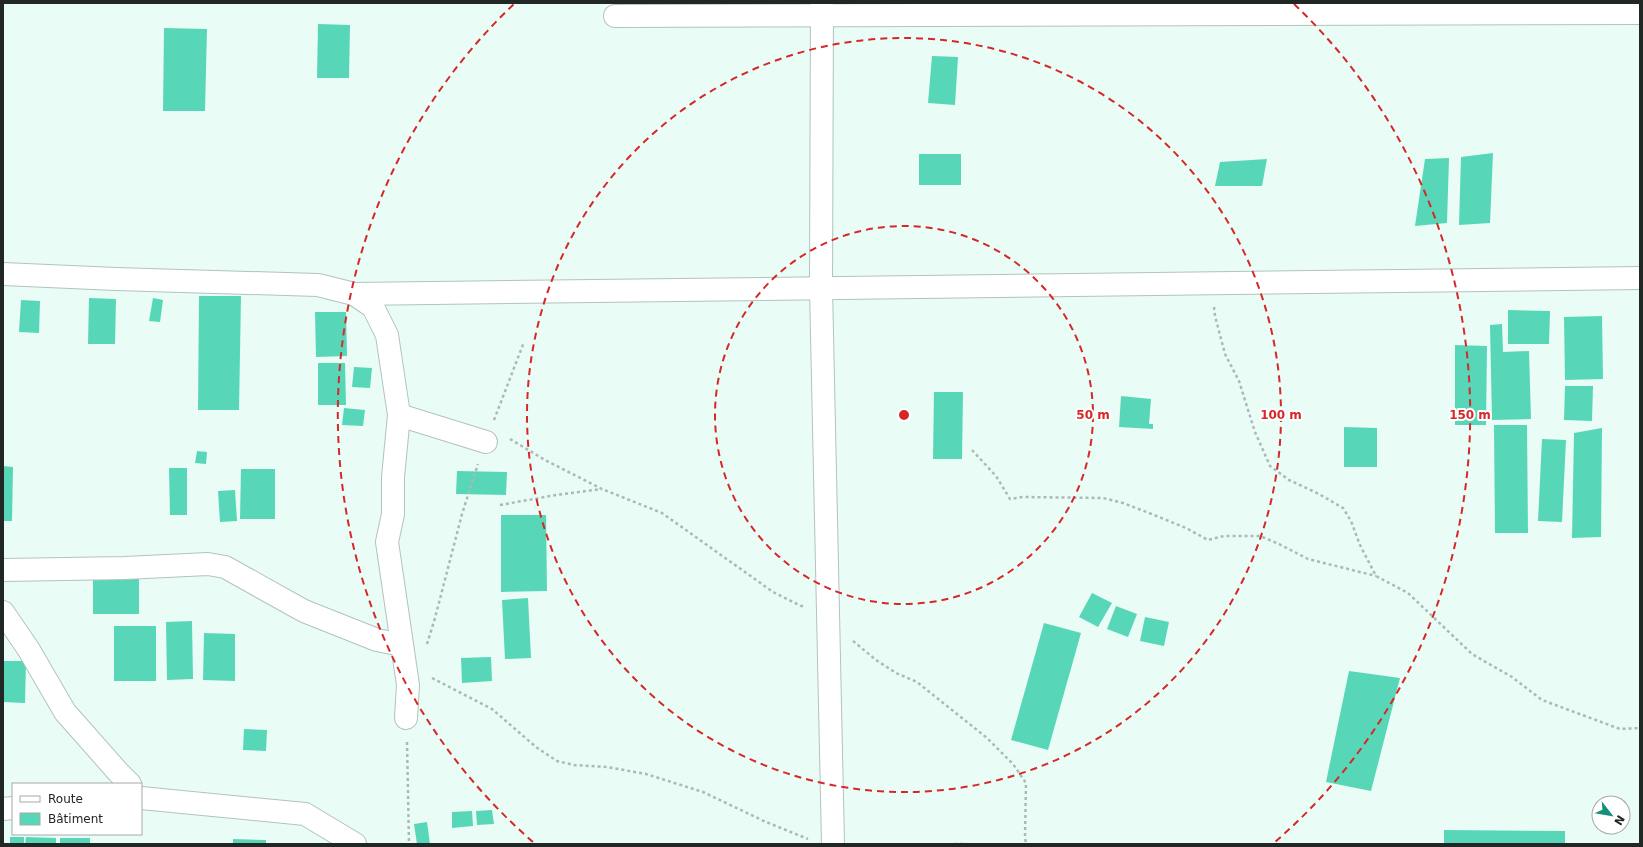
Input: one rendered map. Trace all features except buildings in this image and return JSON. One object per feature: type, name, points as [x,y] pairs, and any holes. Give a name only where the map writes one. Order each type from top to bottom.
[{"type":"street","points":[[615,16],[822,9],[1640,12]]},
{"type":"street","points":[[822,9],[821,288],[827,609],[823,843]]},
{"type":"street","points":[[3,274],[318,285],[354,294],[1640,278]]},
{"type":"street","points":[[354,294],[373,307],[387,335],[399,415],[393,477],[393,514],[387,542],[408,685],[406,718]]},
{"type":"street","points":[[399,415],[486,442]]},
{"type":"street","points":[[3,570],[125,568],[208,564],[225,567],[304,611],[377,640],[402,645]]},
{"type":"street","points":[[3,612],[29,650],[65,712],[129,783]]},
{"type":"street","points":[[143,797],[304,814],[355,844]]},
{"type":"path","points":[[1212,283],[1215,316],[1225,354],[1239,381],[1255,432],[1270,466],[1289,480],[1343,508],[1351,520],[1360,545],[1376,576]]},
{"type":"path","points":[[426,648],[462,514],[486,442],[524,342]]},
{"type":"path","points":[[509,438],[545,460],[602,489],[662,512],[773,592],[801,606],[827,609]]},
{"type":"path","points":[[972,450],[996,476],[1010,499],[1022,497],[1103,498],[1123,503],[1149,513],[1186,528],[1208,540],[1224,536],[1260,536],[1308,559],[1376,576],[1408,593],[1472,654],[1512,678],[1542,700],[1620,729],[1640,728]]},
{"type":"path","points":[[500,505],[556,495],[602,489]]},
{"type":"path","points":[[852,640],[876,660],[896,673],[917,682],[987,738],[1013,764],[1026,783],[1026,844]]},
{"type":"path","points":[[426,675],[492,709],[536,747],[557,761],[574,765],[607,767],[646,774],[703,792],[766,822],[823,843]]},
{"type":"path","points":[[406,718],[409,844]]},
{"type":"path","points":[[954,844],[967,844]]}]
